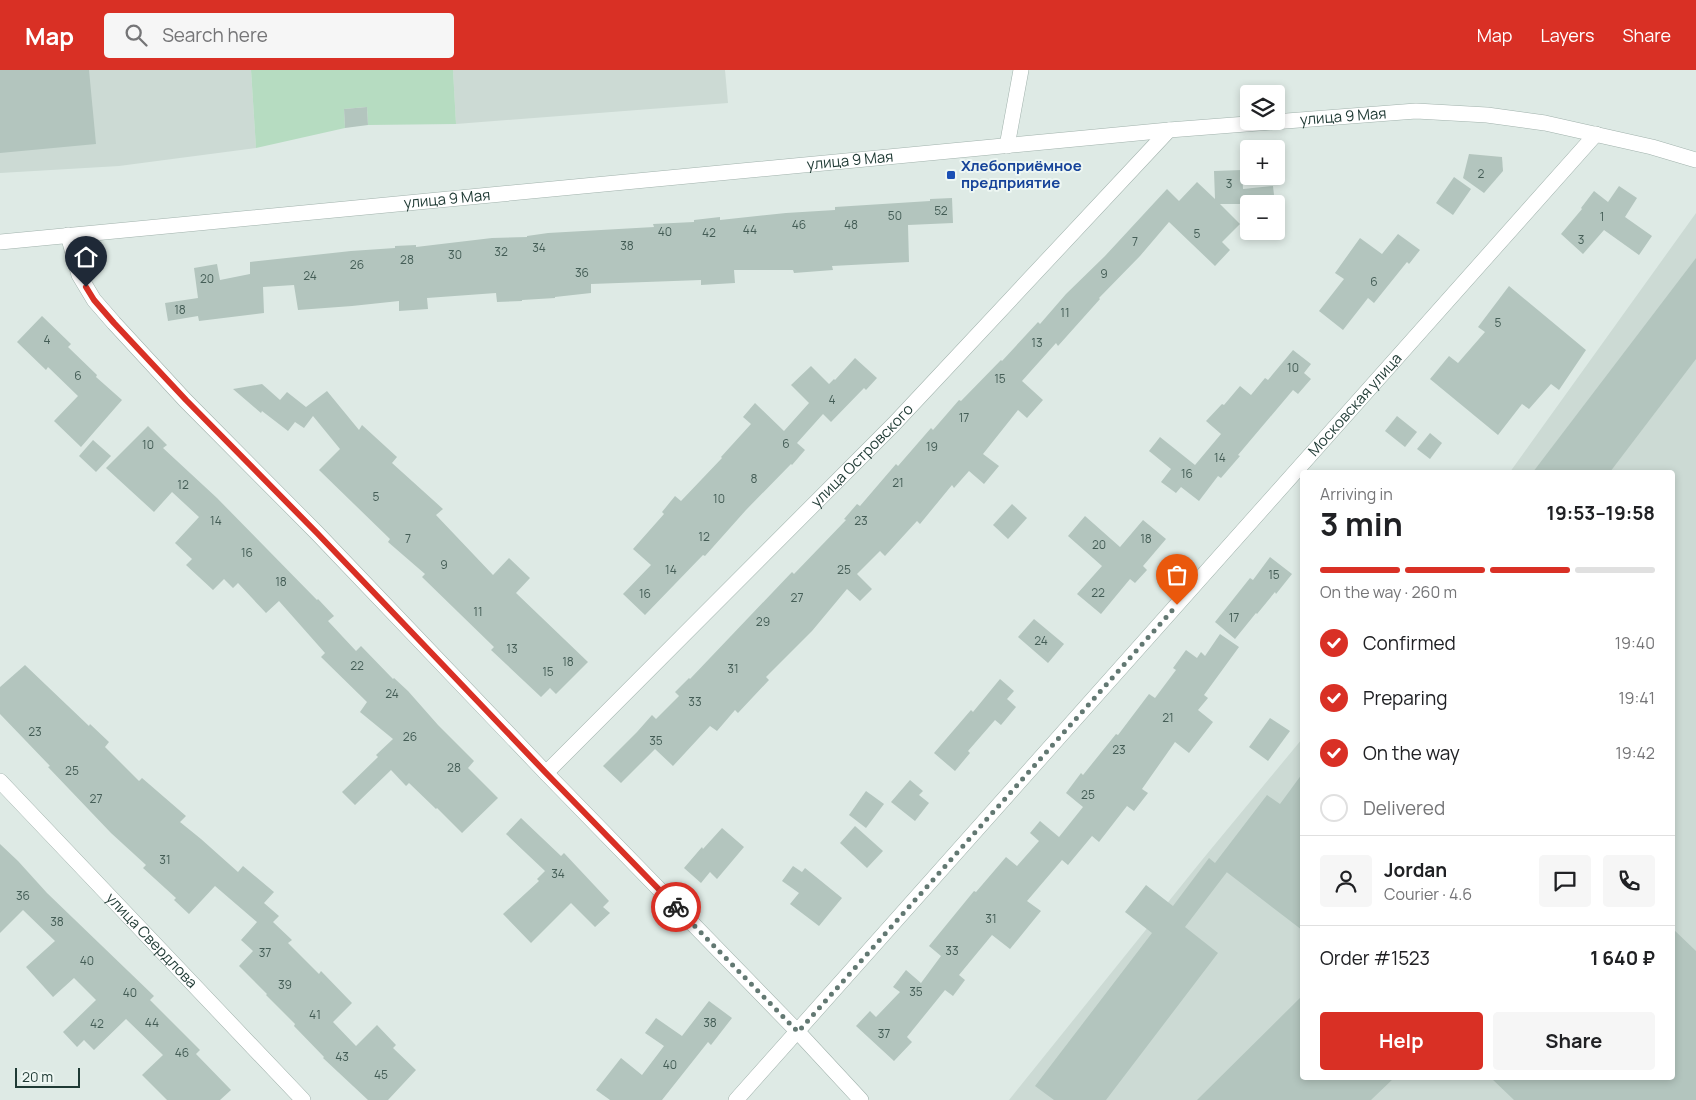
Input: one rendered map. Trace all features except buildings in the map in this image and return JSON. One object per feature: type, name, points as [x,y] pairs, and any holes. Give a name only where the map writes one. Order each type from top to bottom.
[{"type":"street","points":[[1007,146],[1021,70]]},
{"type":"street","name":"улица 9 Мая","points":[[0,242],[1169,130],[1416,112],[1487,115],[1545,123],[1652,147],[1696,160]]},
{"type":"street","name":"улица Островского","points":[[546,773],[894,424],[1169,130]]},
{"type":"street","name":"Московская улица","points":[[736,1100],[1596,134]]},
{"type":"street","points":[[68,235],[79,275],[94,300],[114,323],[186,400],[317,533],[546,773],[798,1032],[861,1100]]},
{"type":"street","name":"улица Свердлова","points":[[0,781],[303,1100]]},
{"type":"shaded area","points":[[0,70],[251,70],[256,148],[119,166],[0,173]]},
{"type":"shaded area","points":[[453,70],[725,70],[728,103],[456,124]]},
{"type":"shaded area","points":[[1696,213],[1696,1100],[1009,1100],[1300,741],[1300,1080],[1675,1080],[1675,470],[1511,470]]},
{"type":"green space","points":[[251,70],[453,70],[456,124],[368,125],[367,107],[344,109],[345,128],[256,148]]},
{"type":"way so far","points":[[676,907],[798,1032],[1177,605]]},
{"type":"place","name":"Хлебоприёмное предприятие","points":[[951,175]]},
{"type":"route","points":[[86,287],[94,300],[114,323],[186,400],[317,533],[676,907]]}]
